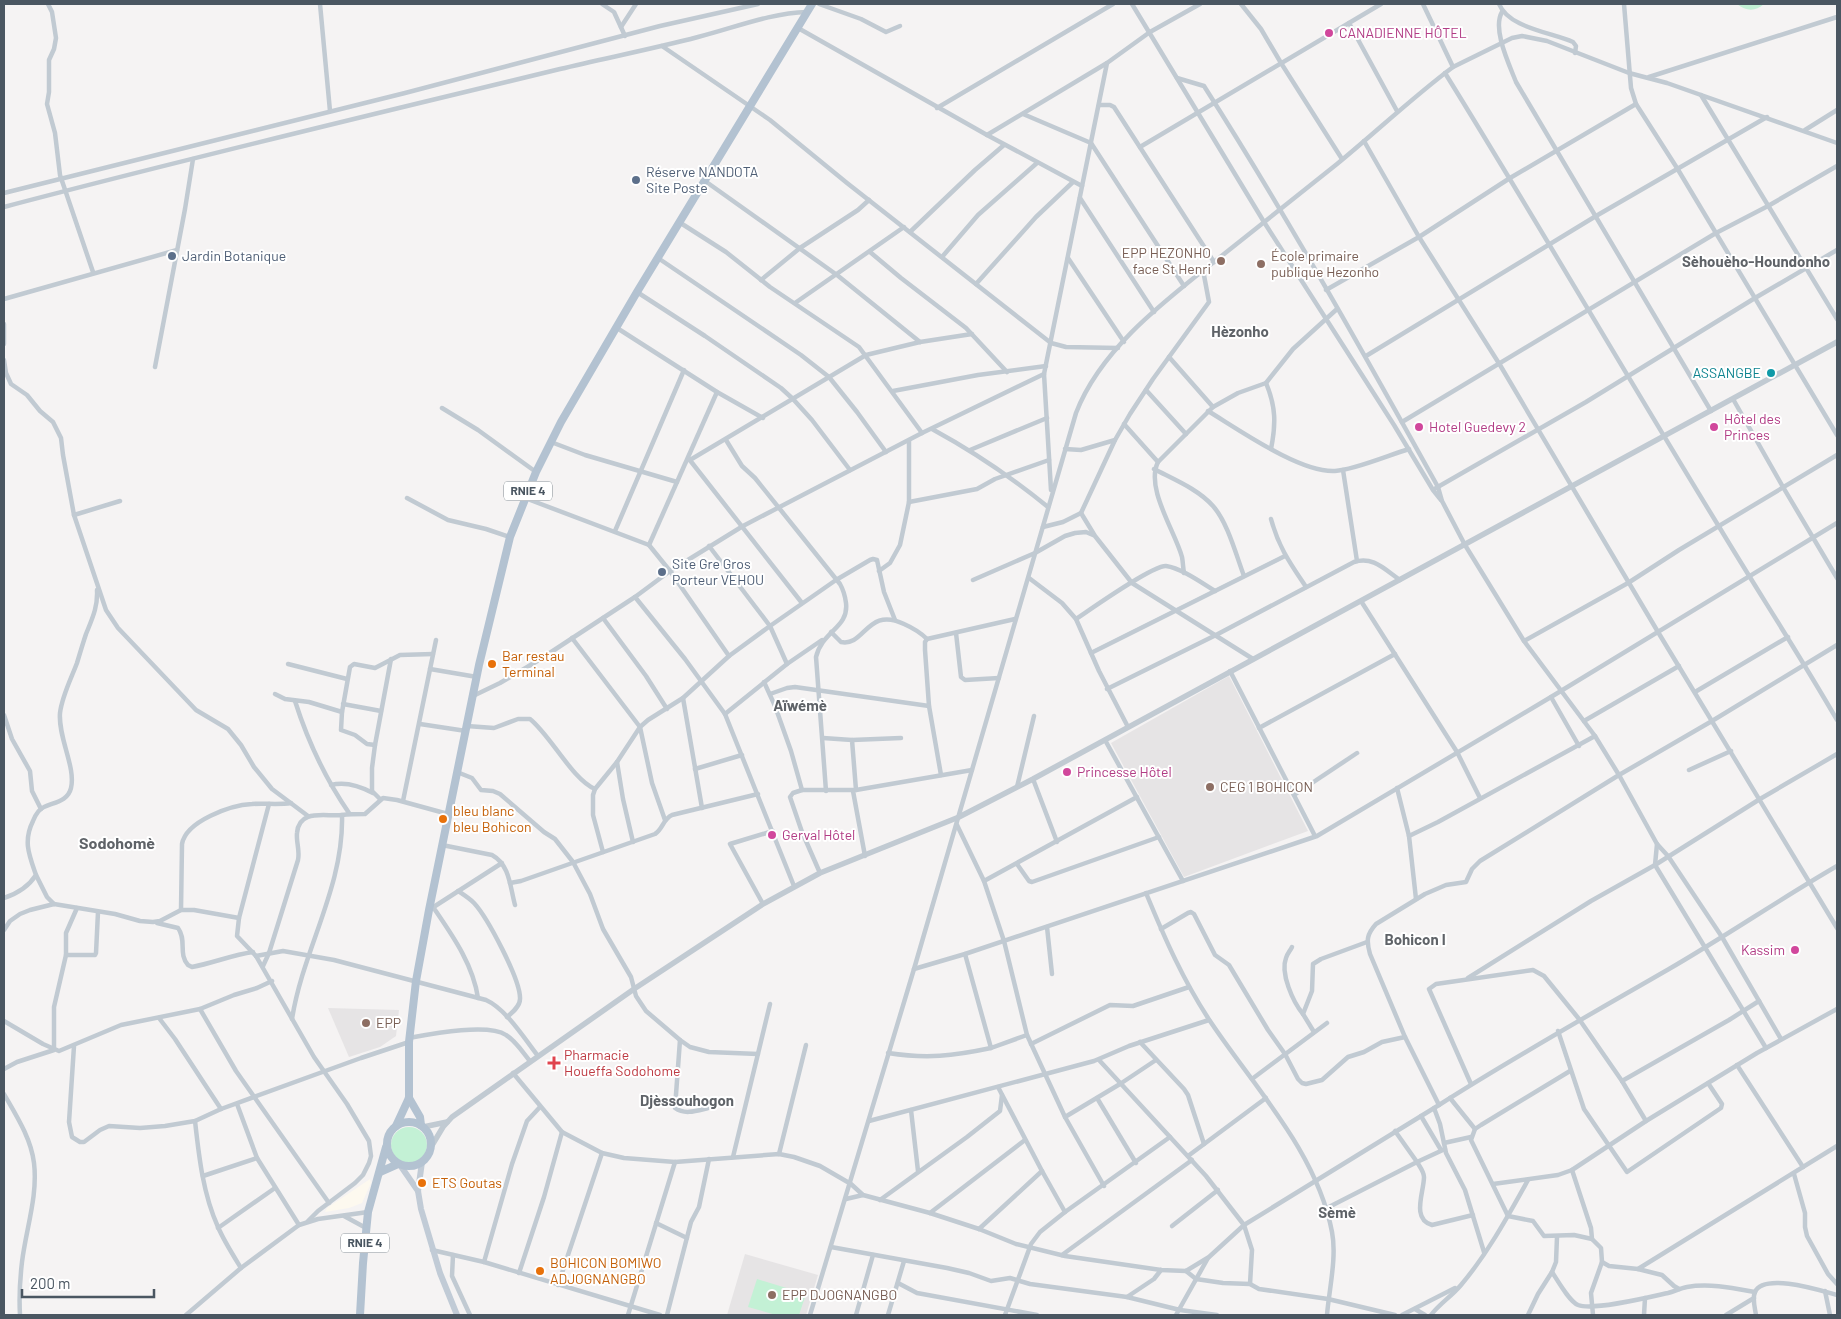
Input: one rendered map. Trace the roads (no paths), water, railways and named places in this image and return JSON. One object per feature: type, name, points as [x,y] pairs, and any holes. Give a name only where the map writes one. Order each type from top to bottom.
[{"type":"main road","name":"RNIE 4","points":[[360,1315],[368,1212],[380,1172],[387,1139],[390,1131],[396,1126],[409,1098],[409,1040],[416,981],[466,728],[510,537],[536,472],[584,382],[812,4]]},
{"type":"main road","name":"RNIE 4","points":[[409,1098],[420,1118],[422,1126],[428,1134],[430,1147]]},
{"type":"main road","points":[[396,1126],[404,1122],[413,1122],[422,1126]]},
{"type":"main road","points":[[386,1147],[390,1157],[399,1164],[418,1191]]},
{"type":"main road","points":[[380,1172],[399,1164],[407,1166],[422,1162],[429,1153],[430,1147]]},
{"type":"main road","points":[[422,1162],[418,1191],[432,1250],[457,1315]]},
{"type":"street","points":[[48,4],[52,12],[56,38],[49,60],[47,104],[55,133],[57,163],[61,178],[93,272]]},
{"type":"street","points":[[320,4],[330,111]]},
{"type":"street","points":[[602,4],[614,12],[625,36]]},
{"type":"street","points":[[621,27],[636,4]]},
{"type":"street","points":[[4,193],[758,4]]},
{"type":"street","points":[[819,4],[861,19],[883,31],[888,32],[900,26]]},
{"type":"street","points":[[938,108],[1113,4]]},
{"type":"street","points":[[1132,4],[1264,222],[1409,448],[1433,490],[1442,501]]},
{"type":"street","points":[[986,135],[1108,63],[1150,32],[1200,4]]},
{"type":"street","points":[[1241,4],[1261,29],[1342,159]]},
{"type":"street","points":[[1140,147],[1381,4]]},
{"type":"street","points":[[1423,4],[1453,67]]},
{"type":"street","points":[[1499,4],[1502,12],[1514,21],[1573,42],[1576,46],[1575,53]]},
{"type":"street","points":[[1624,4],[1629,73],[1636,104],[1756,298],[1837,435]]},
{"type":"street","points":[[4,208],[319,127],[662,46],[770,17],[807,12]]},
{"type":"street","points":[[1502,12],[1500,18],[1501,42],[1516,82],[1711,411]]},
{"type":"street","points":[[1648,78],[1837,18]]},
{"type":"street","points":[[1349,23],[1397,111]]},
{"type":"street","points":[[798,28],[986,135],[1082,186]]},
{"type":"street","points":[[810,1315],[851,1184],[959,818],[1065,449],[1082,398],[1093,377],[1118,348],[1154,312],[1184,286],[1342,159],[1397,111],[1445,73],[1453,67],[1512,38],[1522,36],[1536,38],[1629,73],[1767,117],[1837,143]]},
{"type":"street","points":[[662,46],[770,120],[1051,343],[1066,347],[1118,348]]},
{"type":"street","points":[[1052,495],[1044,374],[1108,63]]},
{"type":"street","points":[[1445,73],[1590,310],[1718,526],[1805,664],[1837,720]]},
{"type":"street","points":[[1177,78],[1204,86],[1280,209],[1366,356],[1384,392],[1438,487],[1442,501],[1465,545],[1524,641],[1595,736],[1657,844],[1668,856],[1722,937],[1781,1039]]},
{"type":"street","points":[[1701,95],[1837,319]]},
{"type":"street","points":[[1326,290],[1420,237],[1510,178],[1636,104]]},
{"type":"street","points":[[1098,105],[1114,107],[1214,262]]},
{"type":"street","points":[[1805,130],[1837,110]]},
{"type":"street","points":[[1023,114],[1091,143],[1184,286]]},
{"type":"street","points":[[1366,356],[1549,244],[1767,117]]},
{"type":"street","points":[[1364,141],[1837,928]]},
{"type":"street","points":[[910,232],[1004,145]]},
{"type":"street","points":[[155,367],[193,159]]},
{"type":"street","points":[[942,257],[978,215],[1037,163]]},
{"type":"street","points":[[1402,422],[1500,365],[1716,233],[1768,206],[1837,166]]},
{"type":"street","points":[[705,181],[837,275],[920,342]]},
{"type":"street","points":[[976,284],[1036,217],[1073,182]]},
{"type":"street","points":[[1080,198],[1154,312]]},
{"type":"street","points":[[761,280],[800,248],[858,210],[869,200]]},
{"type":"street","points":[[679,222],[726,252],[761,280],[858,347],[893,391],[922,433]]},
{"type":"street","points":[[795,303],[904,227]]},
{"type":"street","points":[[4,299],[93,272],[177,250]]},
{"type":"street","points":[[1433,490],[1537,431],[1837,250]]},
{"type":"street","points":[[870,252],[972,334],[1007,372]]},
{"type":"street","points":[[658,258],[801,355],[828,377],[857,412],[886,452]]},
{"type":"street","points":[[1068,258],[1124,342]]},
{"type":"street","points":[[1043,527],[1063,522],[1081,513],[1124,424],[1168,357],[1209,302],[1204,270]]},
{"type":"street","points":[[637,292],[781,388],[793,399],[829,441],[850,470]]},
{"type":"street","points":[[1184,573],[1182,557],[1167,522],[1154,479],[1154,469],[1158,462],[1213,407],[1238,393],[1266,383],[1293,350],[1337,309]]},
{"type":"street","points":[[4,324],[4,344]]},
{"type":"street","points":[[617,328],[717,392],[762,418]]},
{"type":"street","points":[[689,459],[726,440],[866,355],[920,342],[972,334]]},
{"type":"street","points":[[430,1147],[447,1122],[513,1073],[634,989],[763,904],[794,886],[820,873],[959,818],[1837,342]]},
{"type":"street","points":[[1168,357],[1213,407]]},
{"type":"street","points":[[4,360],[10,384],[27,395],[40,411],[49,418],[60,434],[74,515],[106,610],[118,628],[196,710],[228,729],[241,745],[254,767],[272,789],[308,816]]},
{"type":"street","points":[[893,391],[1046,366]]},
{"type":"street","points":[[615,531],[684,370]]},
{"type":"street","points":[[473,696],[510,678],[635,597],[670,571],[743,526],[922,433],[1044,374]]},
{"type":"street","points":[[1266,383],[1272,398],[1275,414],[1271,450]]},
{"type":"street","points":[[1146,390],[1186,434]]},
{"type":"street","points":[[649,545],[689,459],[717,392]]},
{"type":"street","points":[[1376,397],[1384,392]]},
{"type":"street","points":[[1734,399],[1837,578]]},
{"type":"street","points":[[442,408],[478,430],[536,472]]},
{"type":"street","points":[[1208,411],[1271,450],[1321,470],[1343,470],[1409,448]]},
{"type":"street","points":[[970,450],[1047,418]]},
{"type":"street","points":[[1124,424],[1158,462]]},
{"type":"street","points":[[932,429],[1008,474],[1048,507]]},
{"type":"street","points":[[726,440],[742,466],[780,507],[845,594],[847,608],[845,617],[818,647],[816,657],[826,791]]},
{"type":"street","points":[[879,572],[890,563],[897,552],[908,502],[909,440]]},
{"type":"street","points":[[1065,449],[1082,450],[1115,440]]},
{"type":"street","points":[[551,442],[585,455],[677,482]]},
{"type":"street","points":[[1524,641],[1628,583],[1718,526],[1837,455]]},
{"type":"street","points":[[689,459],[802,603]]},
{"type":"street","points":[[908,502],[977,489],[991,480],[1049,460]]},
{"type":"street","points":[[1154,469],[1196,492],[1212,505],[1220,516],[1244,576]]},
{"type":"street","points":[[1343,470],[1357,561]]},
{"type":"street","points":[[407,498],[448,520],[510,537]]},
{"type":"street","points":[[525,498],[649,545],[670,571],[729,656]]},
{"type":"street","points":[[74,515],[120,501]]},
{"type":"street","points":[[1081,513],[1095,536],[1132,583],[1253,659]]},
{"type":"street","points":[[1271,519],[1276,538],[1285,556],[1306,587]]},
{"type":"street","points":[[914,969],[1047,927],[1315,836],[1551,697],[1837,523]]},
{"type":"street","points":[[973,580],[1035,553],[1054,541],[1074,533],[1086,532],[1095,536]]},
{"type":"street","points":[[709,546],[770,626],[787,664]]},
{"type":"street","points":[[1091,653],[1285,556]]},
{"type":"street","points":[[603,852],[593,815],[592,803],[595,789],[617,762],[640,727],[648,720],[683,698],[729,656],[802,603],[836,580],[873,559],[877,560],[884,592],[895,620]]},
{"type":"street","points":[[1108,689],[1357,561],[1370,560],[1400,580]]},
{"type":"street","points":[[1076,619],[1161,566],[1167,566],[1184,573],[1215,591]]},
{"type":"street","points":[[1029,578],[1062,603],[1076,619],[1108,689],[1128,727]]},
{"type":"street","points":[[54,904],[47,897],[36,876],[26,840],[30,825],[41,809],[68,795],[71,787],[69,767],[62,741],[60,711],[97,606],[98,583]]},
{"type":"street","points":[[635,597],[726,714],[794,886]]},
{"type":"street","points":[[1362,601],[1457,752],[1480,798]]},
{"type":"street","points":[[603,618],[667,708]]},
{"type":"street","points":[[831,632],[836,639],[846,643],[855,639],[864,630],[885,619],[895,620],[918,631],[927,639]]},
{"type":"street","points":[[927,639],[1016,619]]},
{"type":"street","points":[[956,633],[961,677],[965,680],[999,678]]},
{"type":"street","points":[[1695,692],[1788,636]]},
{"type":"street","points":[[572,638],[640,727],[654,790],[665,820]]},
{"type":"street","points":[[726,714],[787,664],[824,639]]},
{"type":"street","points":[[927,639],[925,642],[925,664],[929,706],[941,775]]},
{"type":"street","points":[[403,801],[436,640]]},
{"type":"street","points":[[1443,1147],[1437,1107],[1405,1037],[1367,942],[1368,935],[1376,924],[1416,899],[1446,885],[1466,882],[1472,869],[1480,861],[1619,775],[1837,645]]},
{"type":"street","points":[[375,745],[371,745],[355,735],[340,730],[350,667],[354,664],[375,668],[400,655],[433,654]]},
{"type":"street","points":[[1259,728],[1395,654]]},
{"type":"street","points":[[373,793],[372,768],[375,745],[392,659]]},
{"type":"street","points":[[288,664],[347,679]]},
{"type":"street","points":[[1584,721],[1679,666]]},
{"type":"street","points":[[430,669],[477,677]]},
{"type":"street","points":[[1230,672],[1315,836]]},
{"type":"street","points":[[764,682],[795,762],[802,790]]},
{"type":"street","points":[[770,694],[787,688],[818,690],[929,706]]},
{"type":"street","points":[[275,694],[285,699],[308,702],[342,712]]},
{"type":"street","points":[[1551,697],[1579,746]]},
{"type":"street","points":[[683,698],[702,808]]},
{"type":"street","points":[[295,701],[312,750],[349,813]]},
{"type":"street","points":[[343,704],[381,711]]},
{"type":"street","points":[[4,715],[12,739],[30,771],[32,791],[41,809]]},
{"type":"street","points":[[1017,787],[1034,716]]},
{"type":"street","points":[[420,724],[466,728],[494,728],[518,719],[530,719],[581,778],[595,789]]},
{"type":"street","points":[[1409,836],[1595,736]]},
{"type":"street","points":[[823,738],[852,740],[901,738]]},
{"type":"street","points":[[852,740],[855,790],[864,856]]},
{"type":"street","points":[[1105,740],[1183,881]]},
{"type":"street","points":[[1690,770],[1731,751]]},
{"type":"street","points":[[1294,795],[1357,753]]},
{"type":"street","points":[[1464,980],[1591,901],[1655,865],[1760,798],[1837,754]]},
{"type":"street","points":[[695,769],[742,755]]},
{"type":"street","points":[[617,762],[633,842]]},
{"type":"street","points":[[820,873],[802,832],[791,801],[791,794],[802,790],[855,790],[972,770]]},
{"type":"street","points":[[457,772],[472,778],[481,790],[497,792],[555,839],[573,862],[583,880],[603,929],[630,977],[640,1004],[646,1011],[690,1047],[709,1052],[758,1054]]},
{"type":"street","points":[[1033,779],[1057,842]]},
{"type":"street","points":[[331,785],[351,784],[373,793],[380,799]]},
{"type":"street","points":[[1397,788],[1409,836],[1416,899]]},
{"type":"street","points":[[510,884],[521,882],[659,832],[665,820],[672,815],[758,794]]},
{"type":"street","points":[[984,881],[1137,797]]},
{"type":"street","points":[[262,966],[269,953],[300,853],[297,836],[298,829],[301,822],[308,816],[368,813],[380,799],[387,798],[448,814]]},
{"type":"street","points":[[181,910],[182,844],[186,833],[191,828],[212,815],[227,810],[252,804],[291,803]]},
{"type":"street","points":[[269,804],[239,918],[237,936],[254,954],[272,981],[314,1057],[365,1133],[369,1141],[371,1156],[363,1175],[318,1210],[308,1221]]},
{"type":"street","points":[[292,1019],[298,990],[330,897],[342,838],[342,815]]},
{"type":"street","points":[[956,825],[984,881],[1004,941],[1027,1035],[1065,1117],[1104,1186]]},
{"type":"street","points":[[763,904],[730,844],[773,831]]},
{"type":"street","points":[[1017,864],[1029,881],[1032,882],[1159,837]]},
{"type":"street","points":[[1657,844],[1655,865],[1766,1048]]},
{"type":"street","points":[[442,845],[492,855],[502,863],[510,884],[515,906]]},
{"type":"street","points":[[478,998],[464,955],[431,909],[502,863]]},
{"type":"street","points":[[513,1073],[562,1132],[602,1153],[624,1158],[675,1162],[779,1154],[794,1157],[820,1166],[851,1184],[863,1195],[930,1213],[1029,1248],[1161,1270],[1186,1271],[1209,1257],[1244,1225],[1437,1107],[1470,1084],[1705,948],[1837,866]]},
{"type":"street","points":[[4,898],[14,894],[36,876]]},
{"type":"street","points":[[458,892],[466,896],[477,907],[490,926],[510,966],[520,1000],[516,1009],[507,1017]]},
{"type":"street","points":[[1146,893],[1173,958],[1188,987],[1209,1020],[1282,1121],[1315,1181],[1333,1240],[1327,1315]]},
{"type":"street","points":[[4,930],[10,921],[20,914],[54,904],[178,928],[182,939],[182,955],[188,965],[192,967],[237,954],[283,951],[309,955],[478,998],[496,1006],[538,1056]]},
{"type":"street","points":[[54,1050],[54,1007],[66,954],[66,933],[77,908]]},
{"type":"street","points":[[153,922],[160,921],[181,910],[194,910],[239,918]]},
{"type":"street","points":[[66,954],[95,955],[98,912]]},
{"type":"street","points":[[1161,929],[1188,913],[1194,914],[1215,955],[1229,965],[1268,1030],[1285,1054],[1298,1079],[1306,1084],[1322,1080],[1348,1057],[1364,1052],[1382,1042],[1405,1037]]},
{"type":"street","points":[[1047,927],[1052,974]]},
{"type":"street","points":[[1303,1014],[1310,996],[1314,962],[1367,942]]},
{"type":"street","points":[[1292,947],[1285,958],[1285,972],[1293,999],[1314,1032]]},
{"type":"street","points":[[965,954],[991,1048]]},
{"type":"street","points":[[1470,1084],[1429,989],[1436,984],[1534,970],[1544,976],[1579,1020],[1622,1081],[1646,1121]]},
{"type":"street","points":[[4,1069],[17,1062],[54,1050],[58,1051],[74,1046],[121,1025],[200,1009],[272,981]]},
{"type":"street","points":[[1031,1044],[1110,1005],[1133,1006],[1188,987]]},
{"type":"street","points":[[1622,1081],[1759,1001]]},
{"type":"street","points":[[733,1157],[770,1004]]},
{"type":"street","points":[[200,1009],[214,1036],[255,1098],[329,1203]]},
{"type":"street","points":[[1493,1184],[1558,1175],[1572,1170],[1646,1121],[1737,1065],[1837,1009]]},
{"type":"street","points":[[160,1018],[176,1039],[220,1110]]},
{"type":"street","points":[[869,1121],[1099,1060],[1118,1050],[1140,1042],[1209,1020]]},
{"type":"street","points":[[4,1021],[54,1050]]},
{"type":"street","points":[[1252,1079],[1327,1023]]},
{"type":"street","points":[[74,1046],[69,1122],[71,1134],[77,1141],[84,1142],[109,1126],[140,1128],[195,1121],[409,1040],[462,1031],[497,1031],[509,1036],[530,1061]]},
{"type":"street","points":[[1558,1032],[1584,1109],[1626,1172],[1721,1108],[1722,1104],[1708,1083]]},
{"type":"street","points":[[888,1054],[914,1057],[954,1055],[991,1048],[1027,1035]]},
{"type":"street","points":[[680,1040],[675,1108],[688,1112],[708,1108]]},
{"type":"street","points":[[1140,1042],[1188,1095],[1204,1144]]},
{"type":"street","points":[[779,1154],[806,1045]]},
{"type":"street","points":[[1099,1060],[1190,1158],[1218,1190],[1244,1225],[1252,1250],[1250,1284]]},
{"type":"street","points":[[1065,1117],[1156,1060]]},
{"type":"street","points":[[1737,1065],[1803,1167]]},
{"type":"street","points":[[1508,1216],[1471,1140],[1472,1137],[1475,1130],[1505,1109],[1570,1071]]},
{"type":"street","points":[[998,1087],[1065,1212]]},
{"type":"street","points":[[4,1094],[31,1148],[34,1163],[35,1182],[22,1262],[20,1315]]},
{"type":"street","points":[[1000,1111],[1002,1095]]},
{"type":"street","points":[[1097,1098],[1136,1163]]},
{"type":"street","points":[[1062,1255],[1266,1098]]},
{"type":"street","points":[[1450,1098],[1475,1130]]},
{"type":"street","points":[[237,1104],[257,1158],[299,1225]]},
{"type":"street","points":[[484,1262],[512,1164],[527,1121],[540,1107]]},
{"type":"street","points":[[911,1110],[918,1172]]},
{"type":"street","points":[[880,1200],[968,1138],[1000,1111],[1010,1110]]},
{"type":"street","points":[[1421,1116],[1443,1147],[1465,1190],[1484,1252]]},
{"type":"street","points":[[195,1121],[206,1192],[218,1228],[241,1268]]},
{"type":"street","points":[[422,1126],[447,1122]]},
{"type":"street","points":[[1395,1131],[1424,1175],[1419,1205],[1425,1221],[1432,1225],[1473,1216]]},
{"type":"street","points":[[520,1273],[562,1132]]},
{"type":"street","points":[[1006,1313],[1029,1248],[1040,1232],[1170,1137]]},
{"type":"street","points":[[1325,1209],[1443,1147],[1472,1137]]},
{"type":"street","points":[[930,1213],[1025,1140]]},
{"type":"street","points":[[1638,1269],[1837,1146]]},
{"type":"street","points":[[558,1285],[602,1153]]},
{"type":"street","points":[[203,1176],[257,1158]]},
{"type":"street","points":[[667,1315],[691,1222],[699,1207],[710,1159]]},
{"type":"street","points":[[628,1315],[675,1162]]},
{"type":"street","points":[[1572,1170],[1591,1228],[1592,1239]]},
{"type":"street","points":[[979,1229],[1042,1171]]},
{"type":"street","points":[[1794,1174],[1805,1213],[1807,1236],[1828,1274],[1837,1284]]},
{"type":"street","points":[[1431,1315],[1461,1285],[1508,1216],[1528,1180]]},
{"type":"street","points":[[218,1228],[275,1188]]},
{"type":"street","points":[[1172,1226],[1218,1190]]},
{"type":"street","points":[[846,1199],[863,1195]]},
{"type":"street","points":[[186,1315],[241,1268],[299,1225],[308,1221],[368,1212]]},
{"type":"street","points":[[344,1216],[366,1228]]},
{"type":"street","points":[[1508,1216],[1533,1221],[1543,1236],[1574,1235],[1592,1239],[1601,1248],[1602,1262],[1592,1289],[1593,1315]]},
{"type":"street","points":[[656,1223],[687,1238]]},
{"type":"street","points":[[1528,1315],[1556,1262],[1557,1237]]},
{"type":"street","points":[[831,1247],[948,1268],[991,1281],[1007,1278],[1068,1290],[1127,1297],[1180,1310],[1217,1315]]},
{"type":"street","points":[[432,1250],[484,1262],[660,1315]]},
{"type":"street","points":[[453,1255],[452,1276],[470,1315]]},
{"type":"street","points":[[856,1315],[873,1255]]},
{"type":"street","points":[[1176,1315],[1209,1257]]},
{"type":"street","points":[[888,1315],[904,1261]]},
{"type":"street","points":[[1602,1262],[1609,1266],[1638,1269],[1662,1276],[1680,1289]]},
{"type":"street","points":[[1127,1297],[1154,1279],[1161,1270]]},
{"type":"street","points":[[1186,1271],[1196,1279],[1250,1284],[1269,1291],[1328,1299],[1395,1315]]},
{"type":"street","points":[[1552,1272],[1576,1304],[1592,1306],[1646,1298],[1686,1287],[1712,1286],[1755,1292]]},
{"type":"street","points":[[898,1283],[917,1294],[1006,1313],[1037,1315]]},
{"type":"street","points":[[1756,1315],[1755,1292],[1761,1286],[1782,1284],[1807,1286],[1837,1295]]},
{"type":"street","points":[[1402,1315],[1461,1285]]},
{"type":"street","points":[[1825,1291],[1830,1315]]},
{"type":"street","points":[[1644,1315],[1646,1298]]},
{"type":"street","points":[[1726,1315],[1754,1298]]},
{"type":"street","points":[[1415,1309],[1425,1315]]},
{"type":"place","name":"CANADIENNE HÔTEL","points":[[1329,33]]},
{"type":"place","name":"Réserve NANDOTA Site Poste","points":[[636,180]]},
{"type":"place","name":"Jardin Botanique","points":[[172,256]]},
{"type":"place","name":"EPP HEZONHO face St Henri","points":[[1221,261]]},
{"type":"place","name":"École primaire publique Hezonho","points":[[1261,264]]},
{"type":"place","name":"ASSANGBE","points":[[1771,373]]},
{"type":"place","name":"Hotel Guedevy 2","points":[[1419,427]]},
{"type":"place","name":"Hôtel des Princes","points":[[1714,427]]},
{"type":"place","name":"Site Gre Gros Porteur VEHOU","points":[[662,572]]},
{"type":"place","name":"Bar restau Terminal","points":[[492,664]]},
{"type":"place","name":"Princesse Hôtel","points":[[1067,772]]},
{"type":"place","name":"CEG 1 BOHICON","points":[[1210,787]]},
{"type":"place","name":"bleu blanc bleu Bohicon","points":[[443,819]]},
{"type":"place","name":"Gerval Hôtel","points":[[772,835]]},
{"type":"place","name":"Kassim","points":[[1795,950]]},
{"type":"place","name":"EPP","points":[[366,1023]]},
{"type":"place","name":"Pharmacie Houeffa Sodohome","points":[[554,1063]]},
{"type":"place","name":"ETS Goutas","points":[[422,1183]]},
{"type":"place","name":"BOHICON BOMIWO ADJOGNANGBO","points":[[540,1271]]},
{"type":"place","name":"EPP DJOGNANGBO","points":[[772,1295]]},
{"type":"district","name":"Sèhouèho-Houndonho","points":[[1756,262]]},
{"type":"district","name":"Hèzonho","points":[[1240,332]]},
{"type":"district","name":"Aïwémè","points":[[800,706]]},
{"type":"district","name":"Sodohomè","points":[[117,843]]},
{"type":"district","name":"Bohicon I","points":[[1415,940]]},
{"type":"district","name":"Djèssouhogon","points":[[687,1101]]},
{"type":"district","name":"Sèmè","points":[[1337,1213]]}]
